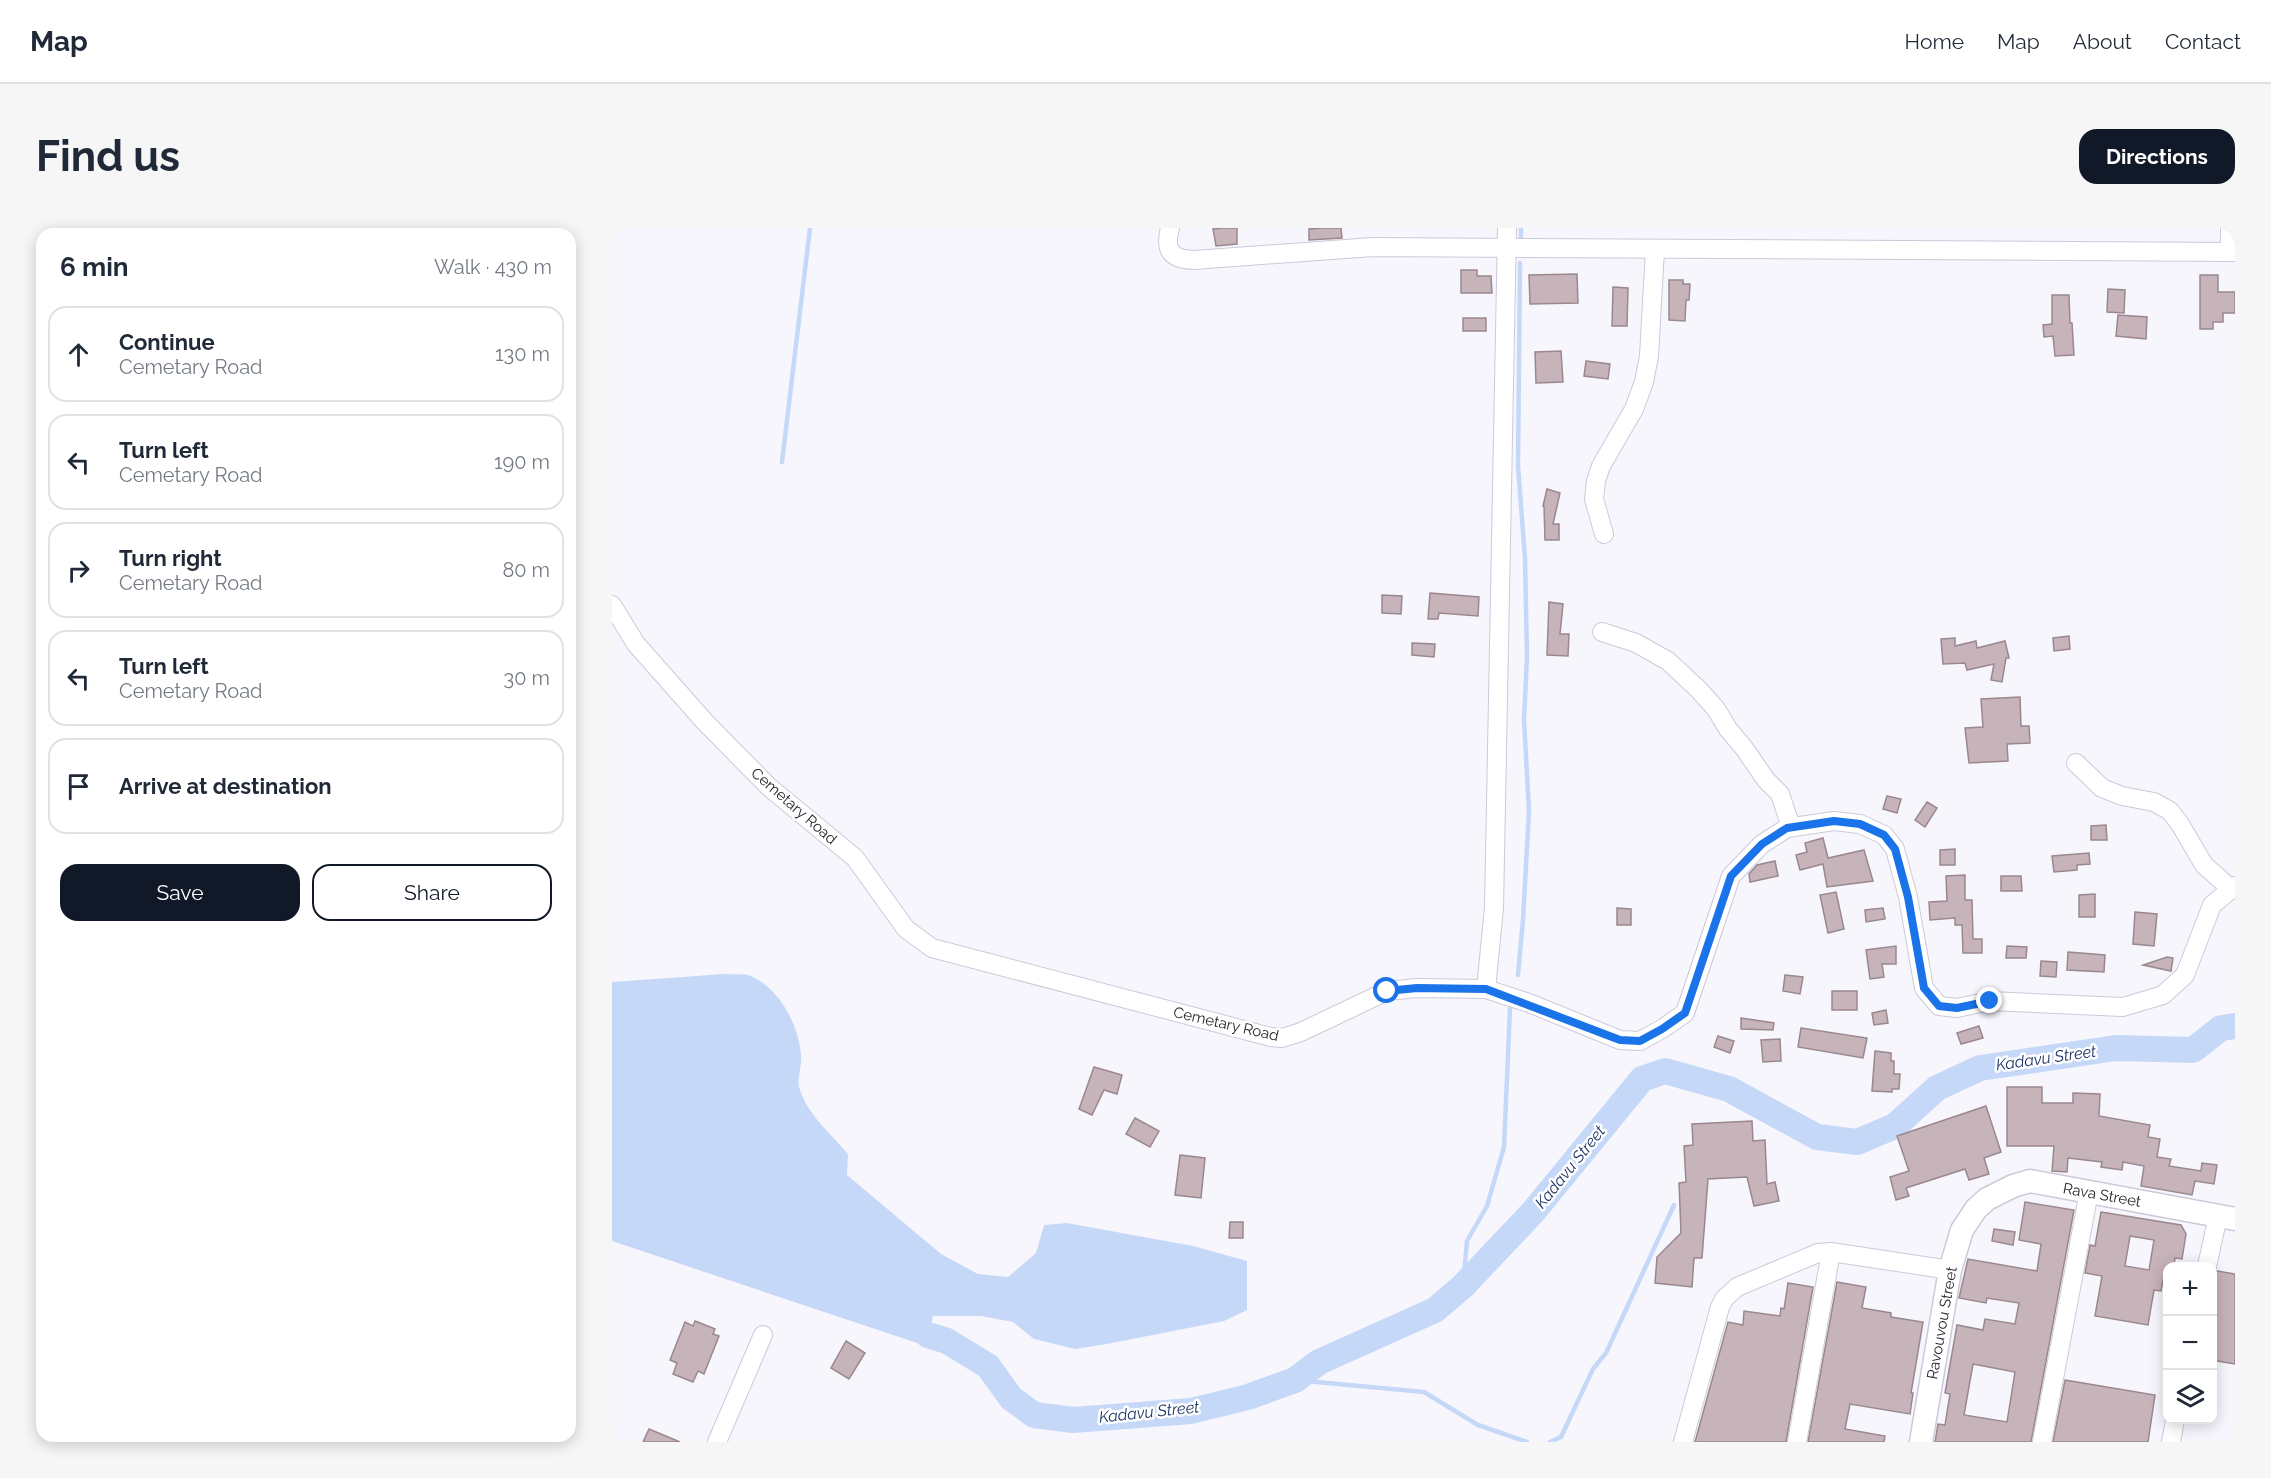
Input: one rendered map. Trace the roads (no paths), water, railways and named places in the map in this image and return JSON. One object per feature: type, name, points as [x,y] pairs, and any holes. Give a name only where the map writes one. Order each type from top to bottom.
[{"type":"main road","name":"Rava Street","points":[[1976,1209],[1997,1193],[2030,1181],[2226,1217]]},
{"type":"main road","name":"Ravouvou Street","points":[[1921,1442],[1950,1270],[1962,1230],[1976,1209]]},
{"type":"street","points":[[1170,228],[1169,249],[1173,255],[1183,260],[1373,247],[2233,252],[2230,228]]},
{"type":"street","points":[[1493,991],[1508,228]]},
{"type":"street","points":[[1604,534],[1594,499],[1596,481],[1600,466],[1634,409],[1644,382],[1649,356],[1655,250]]},
{"type":"street","name":"Cemetary Road","points":[[612,605],[636,644],[705,722],[769,787],[855,858],[906,929],[932,948],[1095,992],[1282,1038],[1301,1032],[1387,991],[1417,988],[1493,991],[1620,1040],[1640,1041],[1685,1013],[1731,876],[1762,844],[1791,827],[1834,821],[1860,824],[1884,835],[1895,849],[1908,897],[1924,988],[1939,1006],[1957,1008],[1990,1001],[2123,1007],[2163,995],[2185,975],[2212,905],[2233,887]]},
{"type":"street","points":[[1602,632],[1636,643],[1668,661],[1700,690],[1766,780],[1780,794],[1791,827]]},
{"type":"street","points":[[2076,763],[2102,788],[2122,796],[2154,802],[2170,811],[2204,865],[2233,887]]},
{"type":"street","points":[[2042,1442],[2089,1192]]},
{"type":"street","points":[[2209,1262],[2226,1217]]},
{"type":"street","points":[[1797,1442],[1831,1252]]},
{"type":"street","points":[[1683,1442],[1720,1307],[1724,1299],[1737,1287],[1807,1256],[1831,1252],[1950,1270]]},
{"type":"street","points":[[717,1442],[763,1335]]},
{"type":"street","points":[[2171,1442],[2174,1424]]},
{"type":"water","points":[[724,974],[751,976],[771,990],[779,999],[792,1021],[799,1044],[801,1059],[799,1084],[803,1097],[820,1123],[848,1154],[847,1175],[941,1254],[978,1274],[1008,1277],[1036,1253],[1044,1225],[1067,1223],[1193,1246],[1247,1261],[1247,1310],[1224,1321],[1075,1349],[1034,1339],[1013,1322],[981,1316],[933,1316],[926,1346],[612,1241],[612,982]]},
{"type":"waterway","points":[[782,462],[810,228]]},
{"type":"waterway","points":[[1521,228],[1521,242]]},
{"type":"waterway","points":[[1518,975],[1529,811],[1524,720],[1527,657],[1525,558],[1518,466],[1520,263]]},
{"type":"waterway","points":[[1463,1286],[1467,1241],[1487,1206],[1504,1147],[1510,1009]]},
{"type":"waterway","name":"Kadavu Street","points":[[928,1335],[947,1341],[988,1366],[1011,1398],[1034,1415],[1073,1420],[1191,1411],[1248,1397],[1295,1380],[1319,1362],[1435,1310],[1463,1286],[1533,1212],[1642,1079],[1665,1071],[1729,1089],[1817,1137],[1857,1142],[1895,1126],[1937,1088],[1980,1068],[2116,1048],[2193,1050],[2221,1028],[2235,1026]]},
{"type":"waterway","points":[[1550,1442],[1561,1437],[1593,1369],[1606,1353],[1674,1205]]},
{"type":"waterway","points":[[1295,1380],[1424,1392],[1478,1425],[1527,1442]]}]
